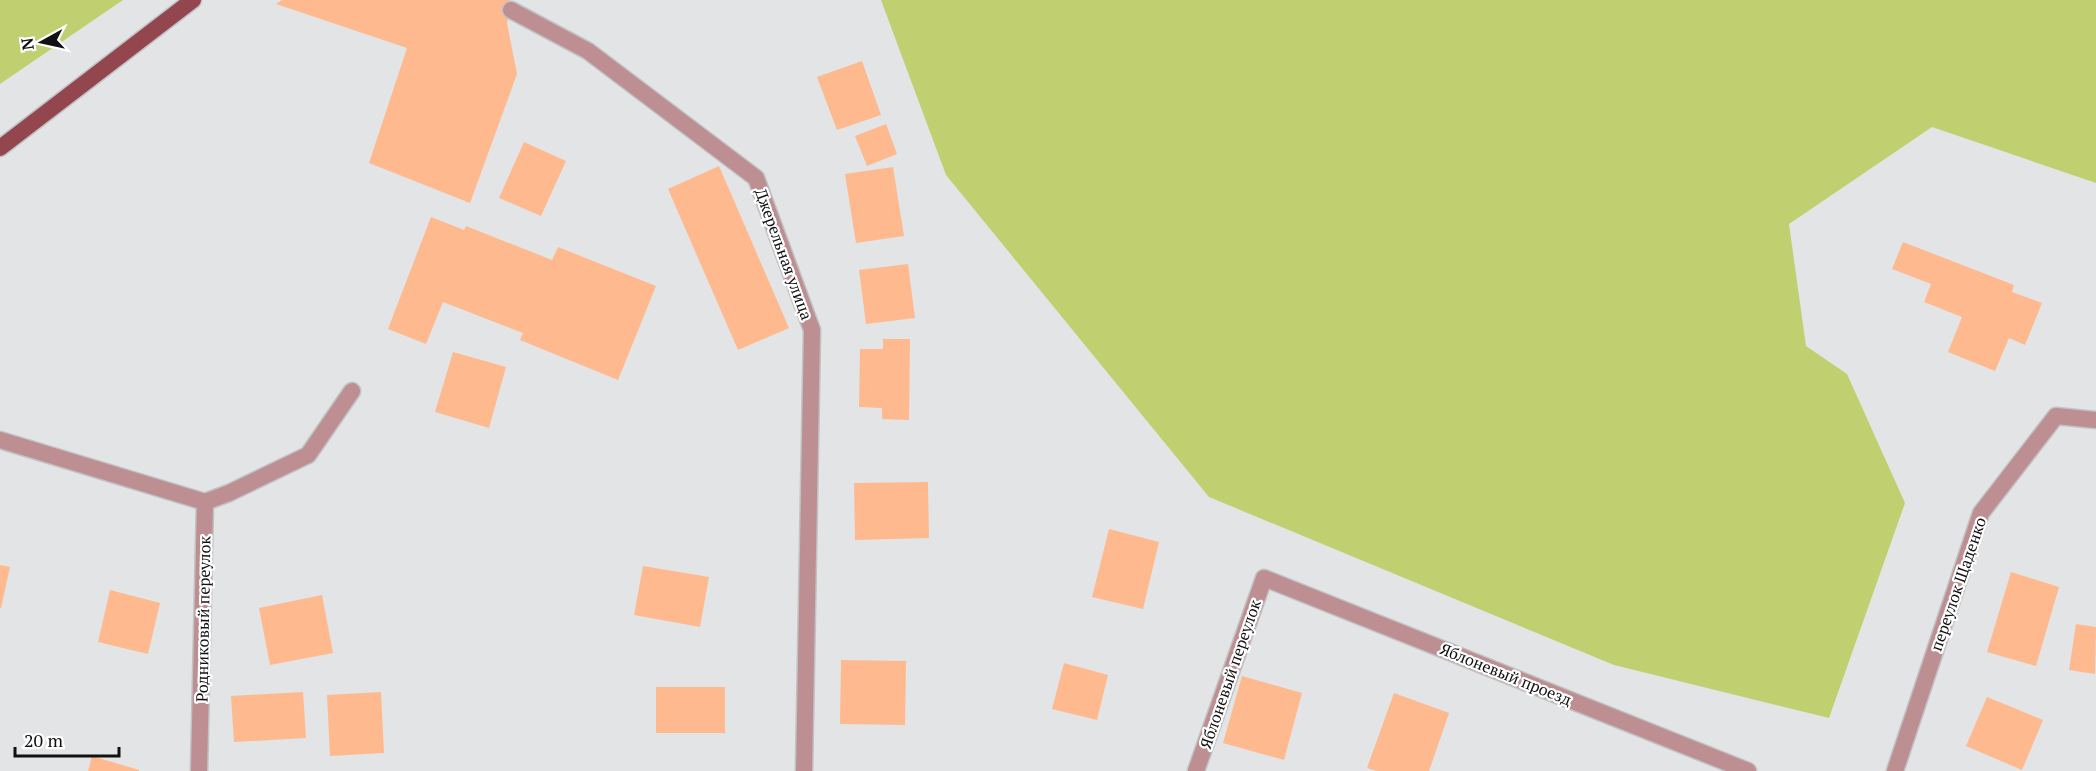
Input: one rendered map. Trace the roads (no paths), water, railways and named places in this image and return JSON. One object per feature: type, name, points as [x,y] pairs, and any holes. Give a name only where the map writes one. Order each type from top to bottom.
[{"type":"main road","points":[[0,147],[193,0]]},
{"type":"street","name":"Джерельная улица","points":[[511,10],[588,51],[756,178],[812,330],[804,771]]},
{"type":"street","points":[[0,440],[205,502],[308,455],[352,391]]},
{"type":"street","name":"переулок Щаденко","points":[[1895,771],[1981,513],[2056,416],[2096,420]]},
{"type":"street","name":"Родниковый переулок","points":[[199,771],[205,502]]},
{"type":"street","name":"Яблоневый переулок","points":[[1196,771],[1264,578]]},
{"type":"street","name":"Яблоневый проезд","points":[[1264,578],[1748,771]]}]
